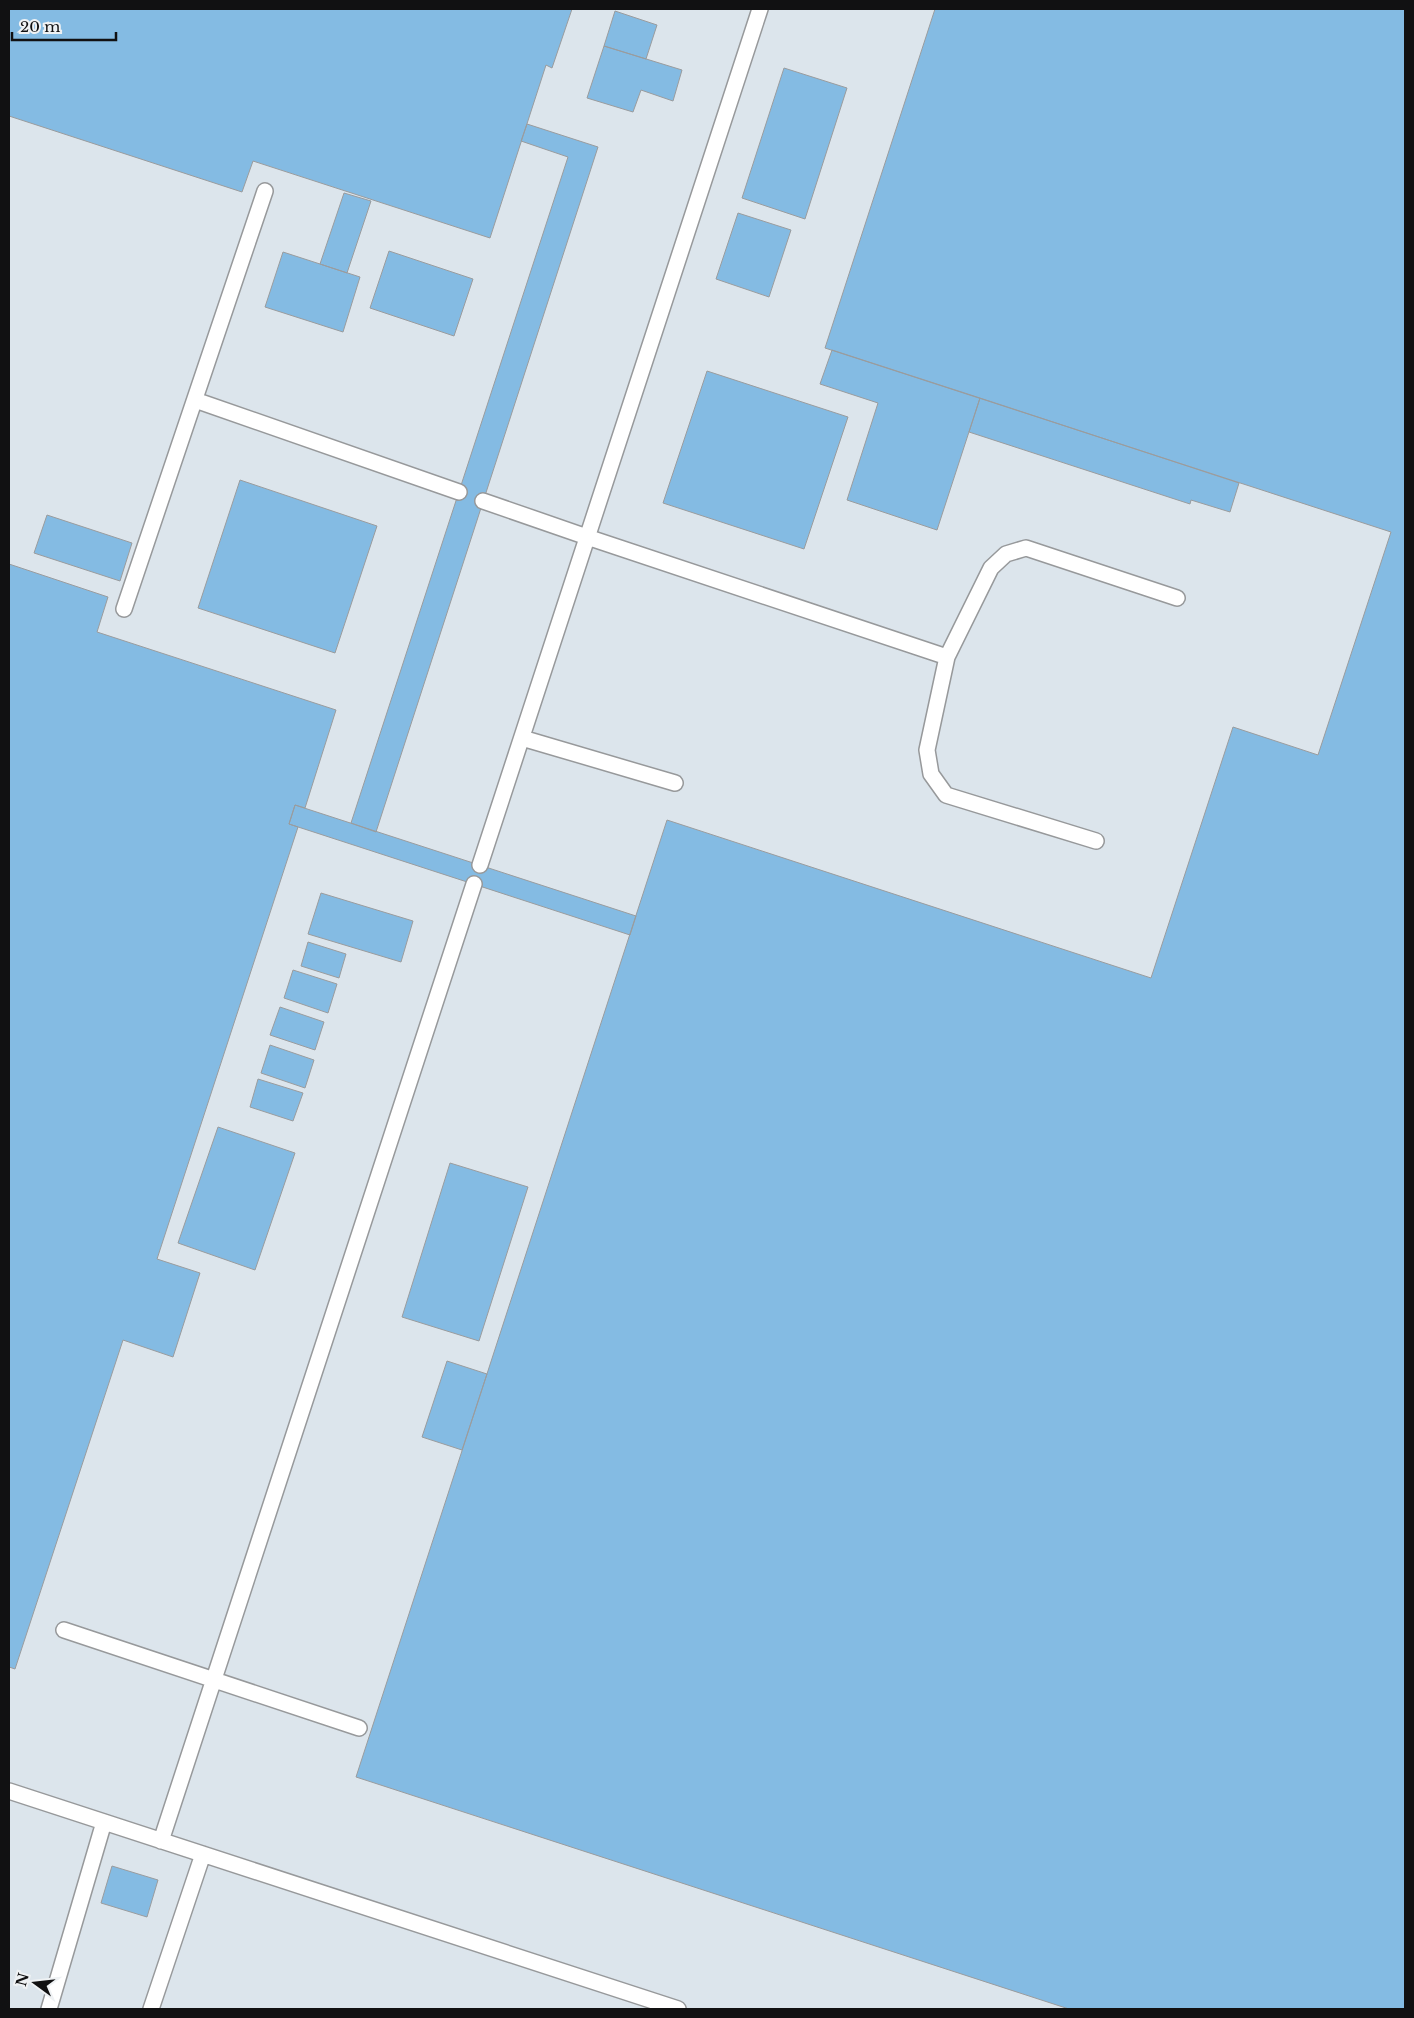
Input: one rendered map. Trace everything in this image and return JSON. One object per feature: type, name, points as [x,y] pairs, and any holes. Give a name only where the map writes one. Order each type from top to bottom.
[{"type":"lane","points":[[480,865],[760,9]]},
{"type":"lane","points":[[124,609],[265,191]]},
{"type":"lane","points":[[195,400],[459,492]]},
{"type":"lane","points":[[483,501],[587,538],[947,657]]},
{"type":"lane","points":[[1096,841],[946,795],[931,774],[927,750],[947,657],[991,568],[1006,554],[1026,548],[1177,598]]},
{"type":"lane","points":[[522,738],[675,783]]},
{"type":"lane","points":[[161,1841],[474,884]]},
{"type":"lane","points":[[64,1630],[359,1728]]},
{"type":"lane","points":[[9,1791],[678,2009]]},
{"type":"lane","points":[[49,2009],[104,1822]]},
{"type":"lane","points":[[151,2009],[203,1854]]},
{"type":"shaded area","points":[[9,9],[1405,9],[1405,2009],[9,2009]]},
{"type":"building","points":[[9,9],[572,9],[552,68],[546,65],[490,238],[253,161],[242,192],[9,116]]},
{"type":"building","points":[[935,9],[1405,9],[1405,2009],[1069,2009],[356,1777],[667,820],[1151,978],[1233,727],[1318,755],[1391,532],[825,348]]},
{"type":"building","points":[[615,11],[657,25],[646,59],[604,46]]},
{"type":"building","points":[[604,46],[682,70],[673,101],[641,90],[633,112],[587,98]]},
{"type":"building","points":[[784,68],[847,88],[805,219],[742,198]]},
{"type":"building","points":[[527,124],[598,147],[376,832],[351,823],[568,157],[521,141]]},
{"type":"building","points":[[344,193],[371,201],[347,273],[320,264]]},
{"type":"building","points":[[738,213],[791,230],[769,297],[716,279]]},
{"type":"building","points":[[389,251],[473,279],[454,336],[370,308]]},
{"type":"building","points":[[283,252],[360,277],[343,332],[265,307]]},
{"type":"building","points":[[832,350],[980,398],[937,530],[847,500],[878,403],[820,384]]},
{"type":"building","points":[[707,371],[848,417],[804,549],[663,503]]},
{"type":"building","points":[[980,398],[1239,483],[1230,512],[1191,500],[1190,504],[969,432]]},
{"type":"building","points":[[240,480],[377,526],[335,653],[198,608]]},
{"type":"building","points":[[47,515],[132,543],[120,581],[34,553]]},
{"type":"building","points":[[9,564],[108,597],[97,632],[336,710],[305,808],[295,805],[289,824],[298,827],[157,1259],[200,1273],[173,1357],[123,1340],[15,1669],[9,1667]]},
{"type":"building","points":[[295,805],[636,916],[630,935],[289,824]]},
{"type":"building","points":[[321,893],[413,921],[401,962],[308,934]]},
{"type":"building","points":[[308,942],[346,954],[339,978],[301,966]]},
{"type":"building","points":[[293,970],[337,984],[328,1013],[284,998]]},
{"type":"building","points":[[280,1007],[324,1022],[315,1050],[270,1035]]},
{"type":"building","points":[[270,1045],[314,1060],[305,1088],[261,1073]]},
{"type":"building","points":[[258,1079],[303,1093],[293,1121],[250,1107]]},
{"type":"building","points":[[218,1127],[295,1153],[255,1270],[178,1243]]},
{"type":"building","points":[[450,1163],[528,1187],[479,1341],[402,1317]]},
{"type":"building","points":[[447,1361],[487,1374],[462,1450],[422,1437]]},
{"type":"building","points":[[112,1866],[158,1880],[147,1917],[101,1903]]}]
